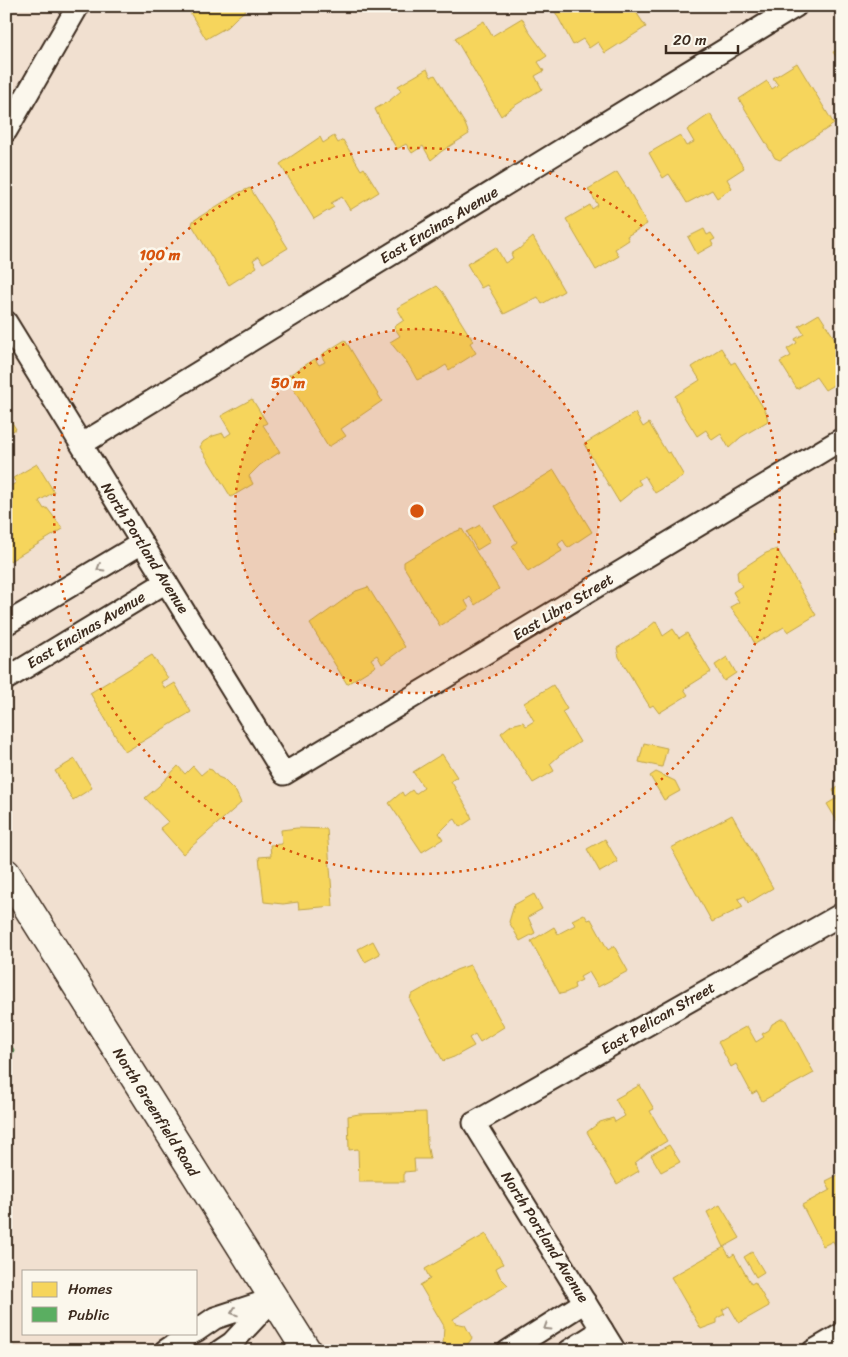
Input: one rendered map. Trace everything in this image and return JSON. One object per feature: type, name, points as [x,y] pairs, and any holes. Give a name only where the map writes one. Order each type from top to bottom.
[{"type":"main road","name":"North Greenfield Road","points":[[6,873],[306,1351]]},
{"type":"street","points":[[6,131],[78,6]]},
{"type":"street","name":"East Encinas Avenue","points":[[82,444],[796,6]]},
{"type":"street","name":"North Portland Avenue","points":[[6,322],[284,774]]},
{"type":"street","name":"East Libra Street","points":[[284,774],[842,439]]},
{"type":"street","points":[[6,624],[142,543]]},
{"type":"street","name":"East Encinas Avenue","points":[[6,679],[166,582]]},
{"type":"street","name":"East Pelican Street","points":[[474,1123],[842,914]]},
{"type":"street","name":"North Portland Avenue","points":[[474,1123],[615,1351]]},
{"type":"street","points":[[198,1330],[215,1318],[273,1299]]},
{"type":"street","points":[[220,1351],[232,1343],[273,1299]]},
{"type":"street","points":[[508,1351],[585,1302]]},
{"type":"street","points":[[569,1351],[602,1330]]},
{"type":"street","points":[[165,1351],[190,1334]]},
{"type":"street","points":[[813,1351],[842,1334]]},
{"type":"building: Homes","points":[[186,6],[245,6],[246,10],[227,27],[206,39]]},
{"type":"building: Homes","points":[[552,6],[632,6],[646,27],[605,53],[598,42],[589,48],[583,39],[573,45]]},
{"type":"building: Homes","points":[[522,18],[530,33],[547,56],[538,62],[544,71],[535,76],[542,89],[501,116],[455,38],[484,21],[492,36]]},
{"type":"building: Homes","points":[[842,47],[842,66],[833,52]]},
{"type":"building: Homes","points":[[797,63],[834,124],[780,160],[775,158],[739,99],[767,81],[772,89],[778,85],[773,78]]},
{"type":"building: Homes","points":[[427,69],[431,77],[435,75],[465,124],[469,134],[431,160],[423,146],[412,153],[406,144],[397,149],[375,109],[401,91],[398,86]]},
{"type":"building: Homes","points":[[710,114],[744,168],[727,179],[732,188],[717,198],[712,190],[687,203],[669,174],[663,178],[649,153],[680,135],[686,146],[694,142],[687,130]]},
{"type":"building: Homes","points":[[334,136],[338,143],[343,140],[361,170],[364,168],[379,192],[350,210],[342,197],[331,203],[334,207],[314,219],[280,164],[320,137],[323,143]]},
{"type":"building: Homes","points":[[617,172],[647,224],[627,236],[629,240],[615,249],[619,256],[596,270],[566,219],[590,205],[592,209],[598,205],[588,189]]},
{"type":"building: Homes","points":[[250,188],[288,248],[263,263],[259,256],[253,260],[257,267],[229,285],[192,225],[193,221],[238,193]]},
{"type":"building: Homes","points":[[704,229],[707,235],[711,233],[715,239],[711,241],[713,245],[697,254],[688,237]]},
{"type":"building: Homes","points":[[533,237],[564,291],[542,304],[538,297],[504,314],[487,285],[481,288],[467,264],[496,247],[505,263],[513,258],[511,254]]},
{"type":"building: Homes","points":[[437,286],[473,341],[470,343],[476,353],[449,370],[446,365],[417,380],[408,364],[390,342],[400,336],[394,327],[404,320],[397,308]]},
{"type":"building: Homes","points":[[819,314],[842,350],[842,380],[825,390],[816,377],[797,389],[780,362],[791,356],[787,349],[797,343],[795,339],[804,334],[799,326]]},
{"type":"building: Homes","points":[[345,340],[382,401],[341,429],[346,436],[328,447],[286,377],[315,359],[319,365],[325,362],[321,355]]},
{"type":"building: Homes","points":[[721,348],[731,364],[735,362],[766,412],[768,421],[741,437],[729,448],[721,434],[712,440],[706,430],[697,436],[682,412],[675,396],[700,380],[692,367]]},
{"type":"building: Homes","points":[[252,399],[267,423],[263,425],[280,452],[260,465],[249,476],[253,484],[231,497],[200,447],[203,442],[213,436],[223,433],[225,437],[231,433],[221,416]]},
{"type":"building: Homes","points":[[6,413],[16,429],[6,435]]},
{"type":"building: Homes","points":[[635,413],[643,427],[649,423],[667,453],[670,452],[684,476],[655,493],[645,476],[638,480],[641,484],[619,502],[584,444]]},
{"type":"building: Homes","points":[[37,464],[54,492],[39,501],[44,509],[47,508],[63,529],[10,561],[6,554],[6,488],[16,483],[13,478]]},
{"type":"building: Homes","points":[[554,470],[592,532],[568,548],[563,540],[558,544],[562,551],[528,572],[512,546],[517,542],[495,506]]},
{"type":"building: Homes","points":[[480,525],[490,542],[477,550],[467,532]]},
{"type":"building: Homes","points":[[842,527],[842,546],[833,532]]},
{"type":"building: Homes","points":[[462,529],[499,589],[475,605],[470,597],[465,601],[469,608],[440,626],[404,567],[404,562],[450,534]]},
{"type":"building: Homes","points":[[777,549],[816,615],[788,632],[784,627],[755,644],[747,629],[730,607],[739,602],[733,592],[742,586],[738,580],[737,572],[766,553]]},
{"type":"building: Homes","points":[[368,587],[405,647],[382,664],[377,655],[371,659],[376,666],[347,684],[310,624],[356,591]]},
{"type":"building: Homes","points":[[656,621],[663,636],[673,629],[679,638],[687,633],[711,672],[684,689],[688,695],[659,713],[653,705],[650,707],[619,657],[617,648]]},
{"type":"building: Homes","points":[[152,655],[168,678],[161,682],[165,689],[175,683],[191,712],[125,752],[90,693]]},
{"type":"building: Homes","points":[[727,657],[736,673],[724,681],[715,665]]},
{"type":"building: Homes","points":[[553,685],[567,709],[562,712],[580,742],[550,764],[554,771],[533,783],[501,733],[511,725],[523,722],[526,726],[534,721],[524,703]]},
{"type":"building: Homes","points":[[644,743],[667,748],[662,767],[639,762]]},
{"type":"building: Homes","points":[[442,754],[457,777],[451,781],[472,819],[460,827],[455,819],[439,833],[443,839],[422,852],[389,803],[402,792],[404,796],[412,790],[415,794],[424,788],[413,772]]},
{"type":"building: Homes","points":[[75,759],[92,788],[73,800],[55,771]]},
{"type":"building: Homes","points":[[178,766],[185,774],[193,766],[201,775],[208,769],[212,770],[236,792],[241,803],[183,854],[160,828],[168,822],[145,798]]},
{"type":"building: Homes","points":[[656,772],[675,781],[680,791],[664,800],[650,776]]},
{"type":"building: Homes","points":[[842,785],[842,829],[827,804],[837,798],[833,790]]},
{"type":"building: Homes","points":[[732,815],[773,888],[748,903],[745,896],[738,899],[743,907],[712,922],[671,848]]},
{"type":"building: Homes","points":[[297,828],[327,829],[333,906],[299,909],[298,902],[283,904],[264,902],[259,857],[271,856],[270,845],[282,844],[281,830]]},
{"type":"building: Homes","points":[[605,839],[618,862],[600,872],[587,849]]},
{"type":"building: Homes","points":[[534,894],[542,909],[528,917],[535,933],[520,941],[509,922],[514,905]]},
{"type":"building: Homes","points":[[584,914],[588,920],[591,919],[608,950],[614,946],[628,971],[598,987],[589,972],[580,977],[582,980],[574,984],[575,988],[560,994],[531,941],[554,927],[558,934],[575,925],[572,920]]},
{"type":"building: Homes","points":[[373,941],[380,954],[365,962],[358,949]]},
{"type":"building: Homes","points":[[470,965],[504,1027],[480,1042],[475,1034],[469,1038],[474,1046],[443,1061],[410,1000],[411,995],[456,970]]},
{"type":"building: Homes","points":[[785,1019],[814,1073],[762,1101],[757,1091],[752,1094],[736,1064],[731,1067],[718,1042],[747,1026],[756,1042],[764,1037],[762,1034],[769,1030],[772,1024]]},
{"type":"building: Homes","points":[[640,1085],[654,1109],[650,1111],[667,1141],[635,1163],[639,1171],[617,1184],[587,1132],[600,1122],[613,1118],[615,1122],[625,1116],[615,1099]]},
{"type":"building: Homes","points":[[426,1112],[427,1144],[430,1159],[414,1159],[415,1171],[404,1172],[404,1182],[359,1182],[358,1149],[349,1150],[348,1116]]},
{"type":"building: Homes","points":[[669,1145],[680,1162],[661,1172],[651,1155]]},
{"type":"building: Homes","points":[[842,1173],[842,1248],[838,1250],[833,1241],[823,1246],[802,1205],[830,1190],[826,1181]]},
{"type":"building: Homes","points":[[720,1205],[740,1238],[724,1247],[707,1212]]},
{"type":"building: Homes","points":[[486,1234],[503,1264],[496,1268],[500,1277],[508,1285],[453,1319],[455,1323],[465,1325],[472,1338],[468,1344],[457,1350],[446,1347],[443,1342],[444,1326],[420,1285],[430,1279],[425,1269]]},
{"type":"building: Homes","points":[[724,1247],[730,1257],[734,1254],[751,1284],[755,1282],[769,1306],[739,1323],[729,1306],[722,1310],[725,1314],[717,1318],[717,1323],[701,1329],[671,1277]]},
{"type":"building: Homes","points":[[752,1252],[764,1272],[756,1277],[744,1257]]},
{"type":"building: Public","points":[[6,1036],[14,1050],[6,1073]]}]
